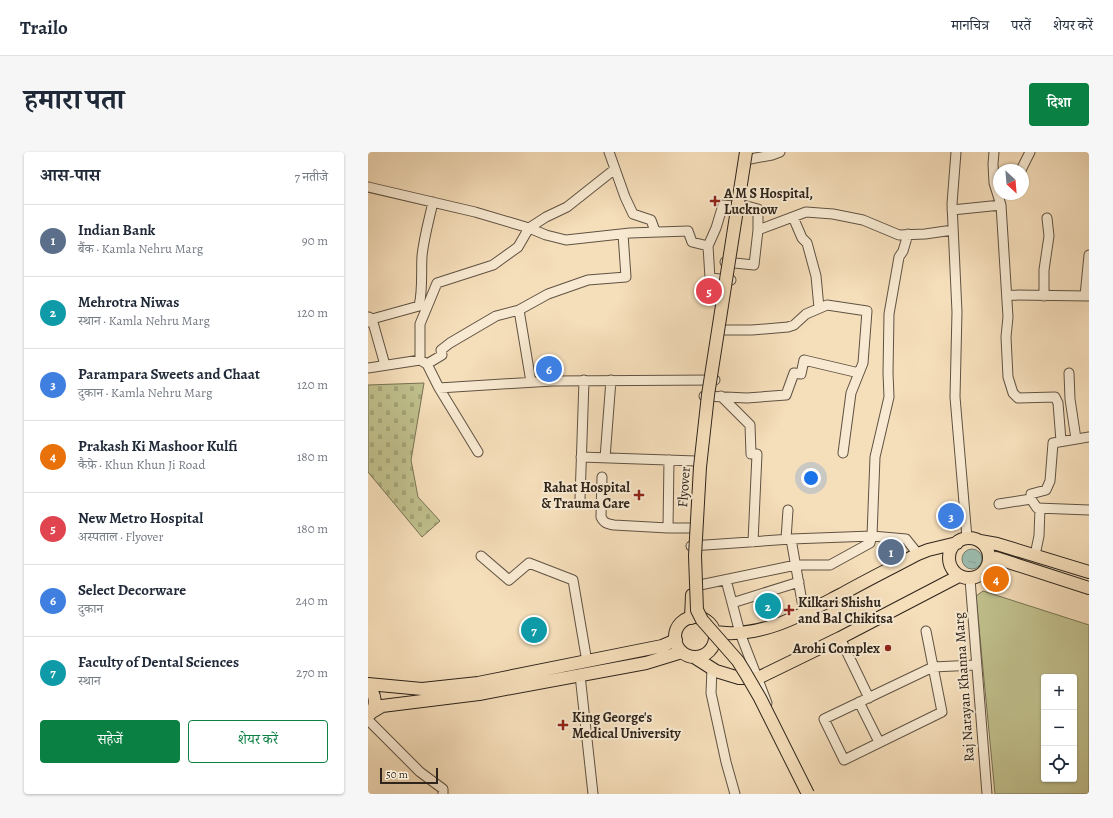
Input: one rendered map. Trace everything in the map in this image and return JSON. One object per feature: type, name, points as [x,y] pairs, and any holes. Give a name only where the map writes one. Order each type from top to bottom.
[{"type":"main road","points":[[691,618],[695,546],[702,496],[712,396],[711,380],[747,154]]},
{"type":"main road","name":"Flyover","points":[[747,154],[708,395],[700,467],[695,556],[697,610],[702,620],[738,661],[746,674],[760,698],[808,794]]},
{"type":"main road","points":[[711,380],[723,330],[727,280]]},
{"type":"main road","points":[[706,620],[701,609],[700,585],[691,528],[696,461],[712,396]]},
{"type":"main road","points":[[715,632],[727,634],[740,633],[780,624],[918,554],[973,538],[1089,572]]},
{"type":"main road","points":[[962,540],[952,548],[949,560],[953,571],[964,577]]},
{"type":"main road","points":[[694,658],[706,654],[713,648],[716,640],[712,625],[699,617],[691,618],[683,622],[678,627],[676,642],[682,652],[712,668],[739,678],[758,678],[964,577],[981,575],[987,569],[990,561],[986,546],[980,541]]},
{"type":"main road","points":[[990,561],[996,558],[1089,588]]},
{"type":"main road","points":[[369,716],[382,706],[479,694],[514,682],[587,662],[662,646],[676,640]]},
{"type":"main road","points":[[368,685],[422,689],[514,682],[580,675],[646,663],[682,652]]},
{"type":"main road","points":[[368,685],[374,696],[375,704],[369,716]]},
{"type":"street","points":[[609,152],[633,214],[650,220],[655,231]]},
{"type":"street","points":[[747,154],[772,155],[780,152]]},
{"type":"street","points":[[956,152],[952,210],[958,312],[955,396],[962,540]]},
{"type":"street","points":[[993,164],[994,152]]},
{"type":"street","points":[[1024,164],[1030,152]]},
{"type":"street","points":[[478,452],[423,362],[420,324],[437,283],[493,265],[518,247],[529,228],[546,217],[567,207],[615,169]]},
{"type":"street","points":[[368,187],[475,212],[566,240],[655,231],[688,231],[692,242],[708,246]]},
{"type":"street","points":[[1001,200],[1008,317],[1006,337],[1008,377],[1013,393],[1018,398],[1055,397],[1058,403],[1061,441]]},
{"type":"street","points":[[385,365],[369,319],[419,306],[422,296],[423,248],[433,202]]},
{"type":"street","points":[[727,280],[710,278],[708,246],[716,228],[723,205],[738,205],[758,209],[758,230],[754,265],[730,263]]},
{"type":"street","points":[[952,210],[1001,205]]},
{"type":"street","points":[[758,230],[806,212],[833,214],[862,220],[899,235],[925,234],[953,230]]},
{"type":"street","points":[[793,217],[802,238],[807,243],[816,276],[819,308]]},
{"type":"street","points":[[1044,296],[1044,270],[1049,236],[1047,218]]},
{"type":"street","points":[[368,368],[423,362],[442,355],[441,350],[450,343],[496,316],[519,310],[548,294],[588,280],[626,276],[623,234]]},
{"type":"street","points":[[700,585],[796,565],[830,565],[870,543],[872,536],[875,457],[889,397],[888,314],[899,257],[903,252],[908,234]]},
{"type":"street","points":[[1007,295],[1087,296],[1089,255]]},
{"type":"street","points":[[723,330],[752,330],[788,327],[794,325],[806,314],[827,305],[868,312],[864,363],[851,393],[843,453]]},
{"type":"street","points":[[519,310],[531,382]]},
{"type":"street","points":[[712,396],[747,398],[786,395],[794,373],[801,374],[804,360],[859,373]]},
{"type":"street","points":[[1069,373],[1070,399],[1076,439]]},
{"type":"street","points":[[439,388],[584,380],[711,380]]},
{"type":"street","points":[[580,500],[584,380]]},
{"type":"street","points":[[605,458],[611,380]]},
{"type":"street","points":[[712,396],[750,425],[751,454],[757,454],[753,542]]},
{"type":"street","points":[[1089,437],[1053,443],[1050,481],[1046,490],[1031,494],[1031,500],[1037,508],[1089,510]]},
{"type":"street","points":[[581,457],[696,461]]},
{"type":"street","points":[[668,528],[670,460]]},
{"type":"street","points":[[602,477],[601,517],[607,524],[691,528]]},
{"type":"street","points":[[999,504],[1031,500]]},
{"type":"street","points":[[1035,555],[1039,536],[1040,508]]},
{"type":"street","points":[[788,510],[788,539],[796,565],[804,613]]},
{"type":"street","points":[[695,546],[788,539],[872,536],[906,539],[918,554]]},
{"type":"street","points":[[481,556],[509,580],[529,563],[573,580],[587,662]]},
{"type":"street","name":"Raj Narayan Khanna Marg","points":[[964,577],[976,665],[987,794]]},
{"type":"street","points":[[726,580],[740,633],[801,794]]},
{"type":"street","points":[[732,603],[799,582]]},
{"type":"street","points":[[926,631],[933,667],[942,712],[844,760],[824,719],[933,667],[976,665]]},
{"type":"street","points":[[840,638],[869,698]]},
{"type":"street","points":[[712,668],[711,693],[726,762],[735,794]]},
{"type":"street","points":[[580,675],[593,794]]},
{"type":"street","points":[[860,702],[879,742]]},
{"type":"street","points":[[369,716],[420,772],[443,789],[443,794]]},
{"type":"green space","points":[[424,383],[411,460],[418,497],[440,521],[422,537],[368,472],[368,385]]},
{"type":"green space","points":[[983,591],[1089,625],[1089,794],[995,794],[976,596]]},
{"type":"water","points":[[972,549],[979,552],[982,559],[979,566],[972,569],[965,566],[962,559],[965,552]]},
{"type":"place","name":"A M S Hospital, Lucknow","points":[[715,201]]},
{"type":"place","name":"New Metro Hospital","points":[[709,291]]},
{"type":"place","name":"Select Decorware","points":[[549,369]]},
{"type":"place","name":"Rahat Hospital & Trauma Care","points":[[639,495]]},
{"type":"place","name":"Parampara Sweets and Chaat","points":[[951,516]]},
{"type":"place","name":"Indian Bank","points":[[891,552]]},
{"type":"place","name":"Prakash Ki Mashoor Kulfi","points":[[996,579]]},
{"type":"place","name":"Mehrotra Niwas","points":[[768,606]]},
{"type":"place","name":"Kilkari Shishu and Bal Chikitsa","points":[[789,610]]},
{"type":"place","name":"Faculty of Dental Sciences","points":[[534,630]]},
{"type":"place","name":"Arohi Complex","points":[[888,648]]},
{"type":"place","name":"King George's Medical University","points":[[563,725]]}]
